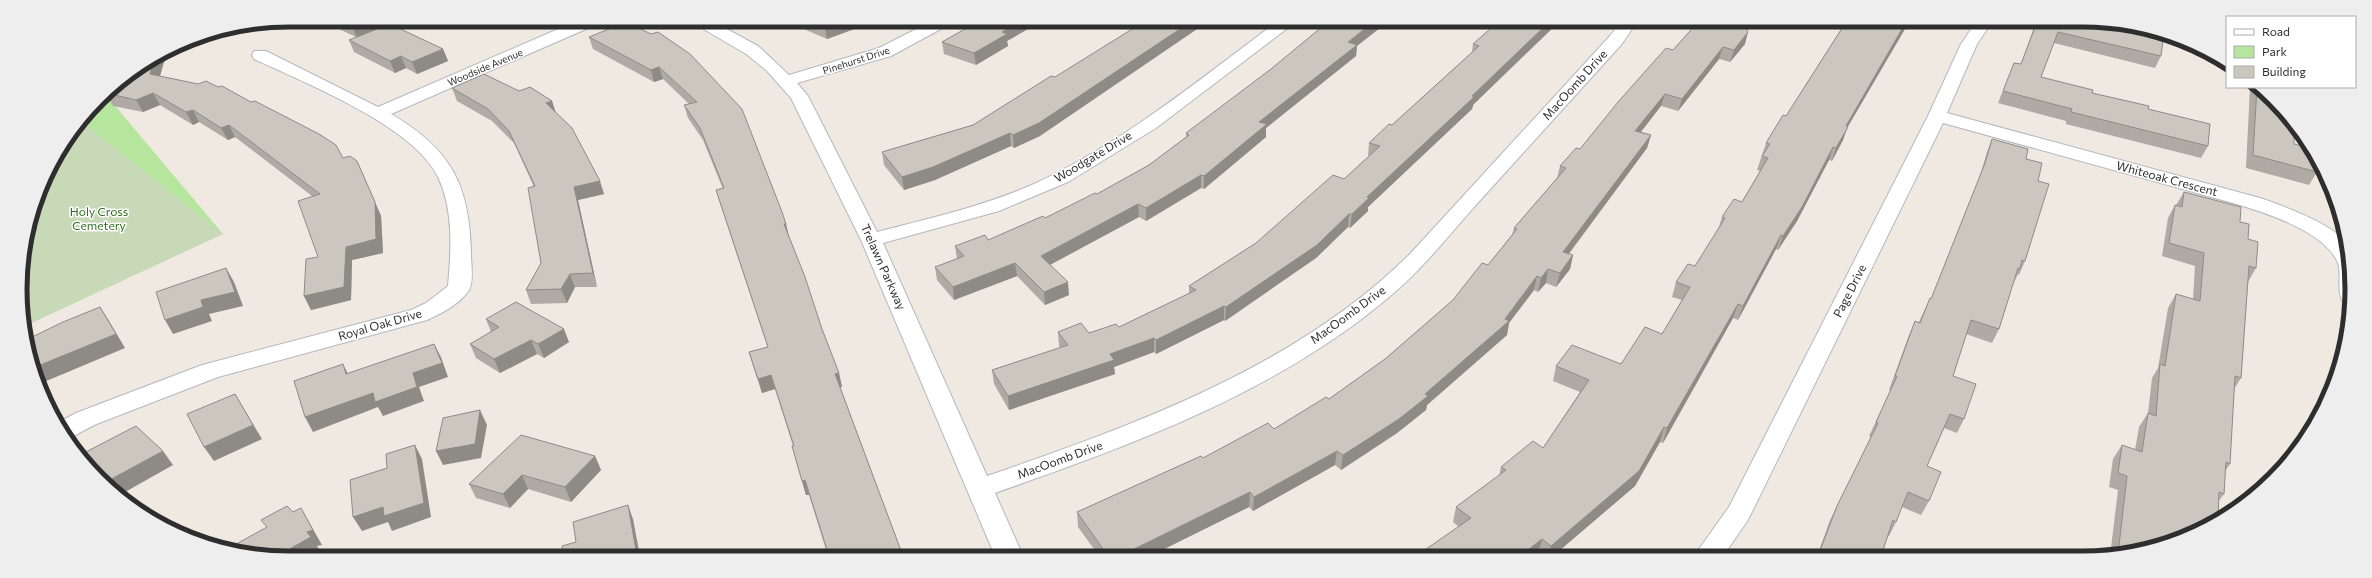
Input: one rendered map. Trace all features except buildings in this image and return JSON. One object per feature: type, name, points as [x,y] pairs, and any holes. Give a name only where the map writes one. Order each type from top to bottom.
[{"type":"street","name":"Woodside Avenue","points":[[377,114],[578,27]]},
{"type":"street","name":"Trelawn Parkway","points":[[713,27],[752,50],[787,81],[799,96],[872,240],[981,488],[1007,551]]},
{"type":"street","name":"Pinehurst Drive","points":[[787,81],[885,52],[933,27]]},
{"type":"street","name":"Woodgate Drive","points":[[872,240],[974,211],[1032,192],[1061,178],[1132,134],[1281,27]]},
{"type":"street","name":"MacOomb Drive","points":[[981,488],[1124,437],[1189,408],[1279,362],[1350,316],[1387,287],[1408,267],[1615,41],[1625,27]]},
{"type":"street","name":"Page Drive","points":[[1712,551],[1739,513],[1937,116],[1969,44],[1981,27]]},
{"type":"street","name":"Royal Oak Drive","points":[[67,429],[85,420],[210,371],[264,355],[362,332],[419,315],[434,308],[459,288],[461,266],[455,194],[447,176],[432,152],[400,127],[377,114],[260,55]]},
{"type":"street","name":"Whiteoak Crescent","points":[[1937,116],[2240,198],[2281,212],[2312,228],[2343,254]]},
{"type":"green space","points":[[109,99],[223,234],[147,245],[79,132],[92,116]]},
{"type":"green space","name":"Holy Cross Cemetery","points":[[85,124],[223,234],[29,324],[27,289],[29,255],[36,221],[54,173],[71,143]]}]
